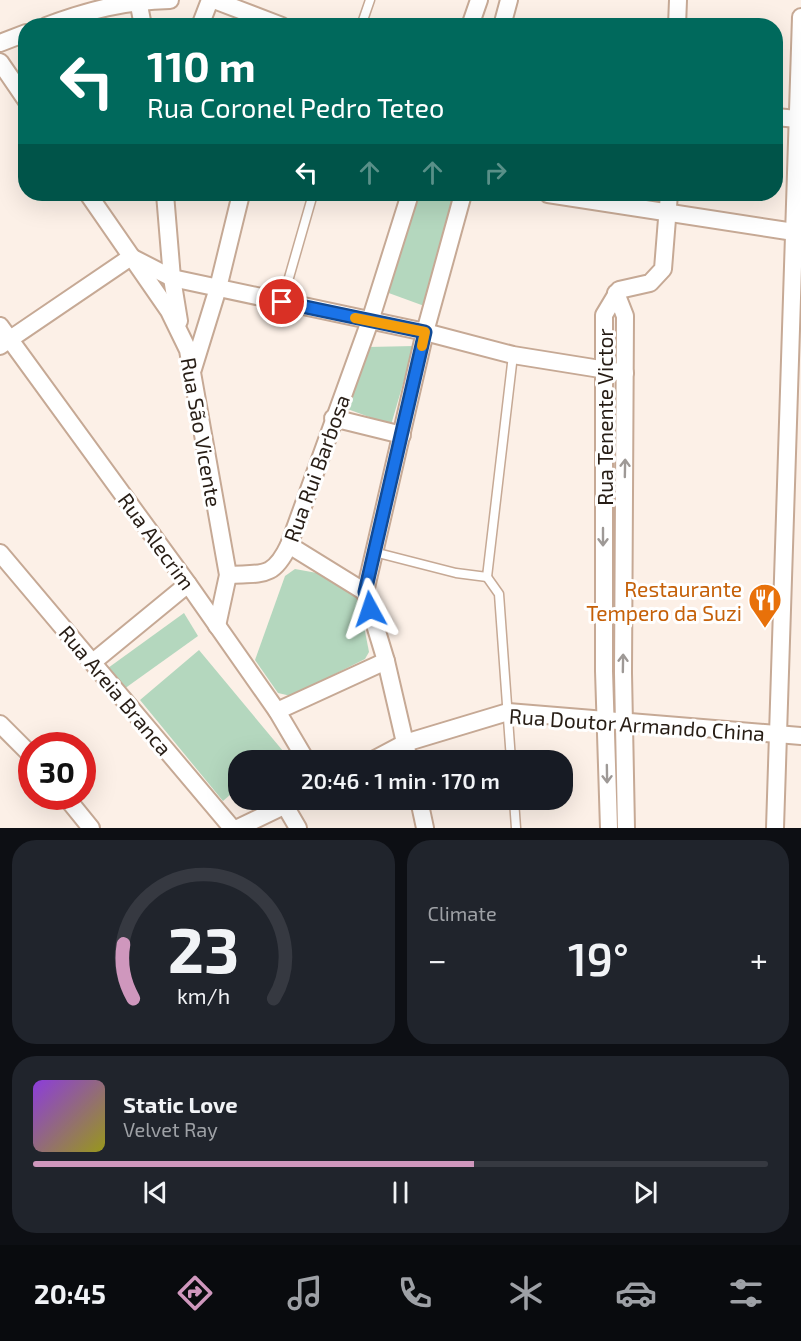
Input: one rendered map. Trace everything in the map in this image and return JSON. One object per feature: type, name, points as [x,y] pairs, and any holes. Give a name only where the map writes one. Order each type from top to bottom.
[{"type":"street","points":[[68,18],[95,8],[138,1],[170,0]]},
{"type":"street","points":[[204,18],[212,0],[260,18]]},
{"type":"street","points":[[473,18],[479,0]]},
{"type":"street","points":[[504,18],[509,0]]},
{"type":"street","points":[[677,18],[678,0]]},
{"type":"street","points":[[138,1],[141,18]]},
{"type":"street","points":[[775,828],[796,371],[794,232],[801,17]]},
{"type":"street","points":[[0,43],[18,36]]},
{"type":"street","points":[[0,62],[18,88]]},
{"type":"street","points":[[783,118],[797,119]]},
{"type":"street","name":"Rua São Vicente","points":[[93,201],[153,287],[188,350],[228,575],[218,626]]},
{"type":"street","points":[[166,201],[172,278],[181,334]]},
{"type":"street","points":[[192,372],[218,288],[240,201]]},
{"type":"street","name":"Rua Rui Barbosa","points":[[228,575],[269,571],[281,562],[370,321],[408,201]]},
{"type":"street","points":[[407,750],[386,661],[365,592],[425,332],[461,201]]},
{"type":"street","points":[[590,201],[794,232]]},
{"type":"street","points":[[616,293],[624,287],[650,283],[663,269],[669,201]]},
{"type":"street","points":[[3,338],[131,257],[172,278],[425,332],[513,355],[602,371],[626,373]]},
{"type":"street","name":"Rua Tenente Victor","points":[[608,823],[602,371],[604,315],[616,293]]},
{"type":"street","name":"Rua Tenente Victor","points":[[616,293],[624,316],[626,373],[624,503],[626,824]]},
{"type":"street","name":"Rua Alecrim","points":[[3,338],[188,584],[277,711],[300,750]]},
{"type":"street","points":[[333,418],[402,435]]},
{"type":"street","points":[[603,503],[624,503]]},
{"type":"street","points":[[289,545],[365,592]]},
{"type":"street","name":"Rua Areia Branca","points":[[0,553],[232,828]]},
{"type":"street","points":[[93,662],[188,584]]},
{"type":"street","points":[[277,711],[386,661]]},
{"type":"street","name":"Rua Doutor Armando China","points":[[392,750],[405,743],[508,712],[801,736]]},
{"type":"street","points":[[0,724],[18,742]]},
{"type":"street","points":[[77,810],[92,828]]},
{"type":"street","points":[[238,828],[274,810]]},
{"type":"street","points":[[292,810],[298,828]]},
{"type":"street","points":[[421,810],[425,828]]},
{"type":"street","points":[[608,823],[626,824]]},
{"type":"lane","points":[[364,18],[370,0]]},
{"type":"lane","points":[[282,302],[311,201]]},
{"type":"lane","points":[[510,750],[499,594],[487,576],[513,355]]},
{"type":"lane","points":[[374,552],[456,573],[487,576]]},
{"type":"lane","points":[[515,810],[516,828]]},
{"type":"green space","points":[[416,201],[453,201],[427,307],[386,292]]},
{"type":"green space","points":[[414,346],[391,425],[342,407],[368,347]]},
{"type":"green space","points":[[295,569],[317,573],[357,590],[369,652],[365,659],[291,696],[278,693],[255,660],[285,576]]},
{"type":"green space","points":[[184,613],[198,636],[124,689],[108,668]]},
{"type":"green space","points":[[199,650],[282,750],[228,750],[228,797],[223,801],[140,700]]},
{"type":"slow traffic","points":[[355,318],[425,332],[422,346]]},
{"type":"place","name":"Restaurante Tempero da Suzi","points":[[765,629]]},
{"type":"route","points":[[282,302],[425,332],[365,592],[370,609]]}]
